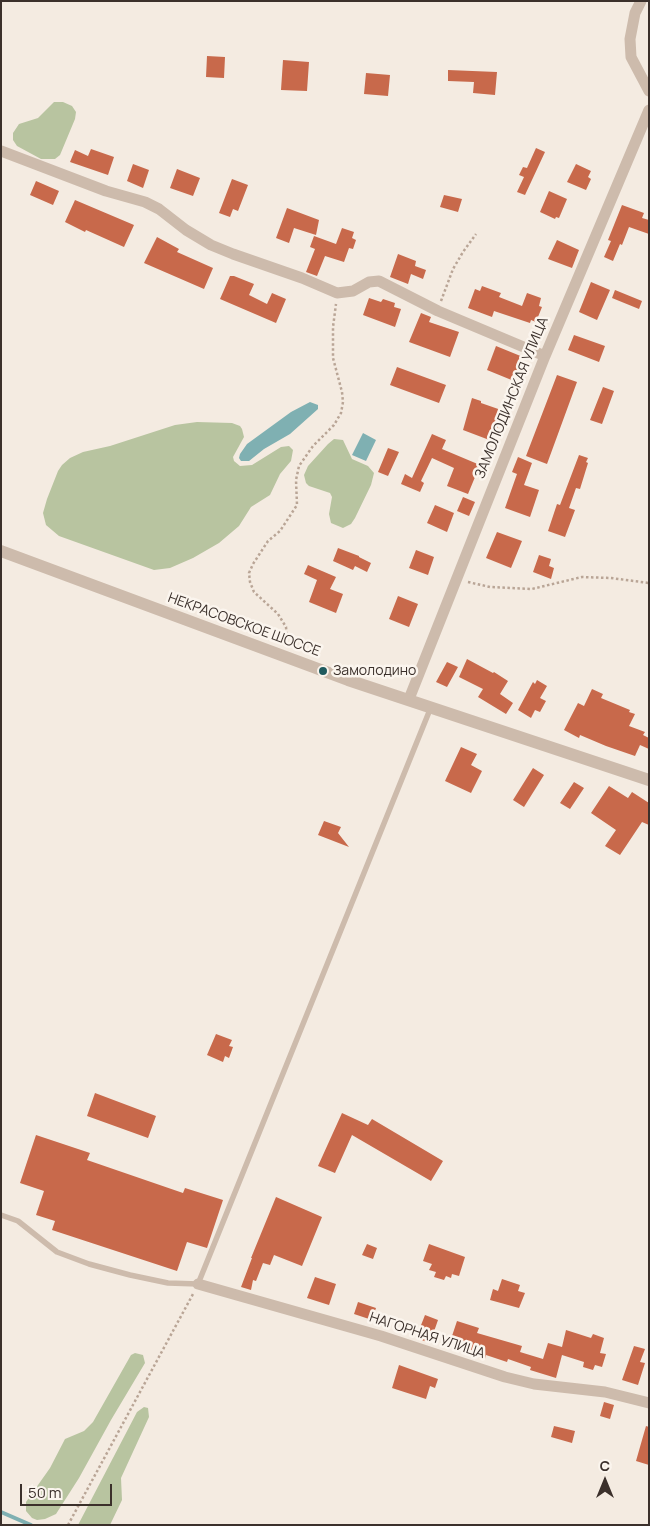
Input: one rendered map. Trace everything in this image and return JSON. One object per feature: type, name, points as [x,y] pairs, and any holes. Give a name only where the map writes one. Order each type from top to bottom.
[{"type":"street","points":[[642,1],[635,14],[630,39],[631,57],[649,91]]},
{"type":"street","name":"ЗАМОЛОДИНСКАЯ УЛИЦА","points":[[408,699],[545,356],[649,110]]},
{"type":"street","points":[[1,151],[106,191],[145,202],[159,209],[186,230],[211,244],[337,293],[353,292],[369,282],[379,281],[438,311],[545,356]]},
{"type":"street","name":"НЕКРАСОВСКОЕ ШОССЕ","points":[[1,551],[348,680],[649,780]]},
{"type":"street","name":"НАГОРНАЯ УЛИЦА","points":[[198,1284],[381,1336],[505,1377],[534,1384],[605,1392],[649,1403]]},
{"type":"lane","points":[[1,1215],[18,1221],[58,1252],[89,1264],[130,1276],[168,1283],[198,1284],[431,707]]},
{"type":"path","points":[[438,311],[453,269],[476,234]]},
{"type":"path","points":[[281,654],[287,638],[286,627],[278,614],[254,592],[249,573],[268,541],[280,531],[297,504],[296,480],[299,466],[313,446],[339,420],[343,402],[333,358],[333,327],[337,293]]},
{"type":"path","points":[[455,579],[490,586],[532,589],[558,581],[582,577],[611,578],[649,583]]},
{"type":"path","points":[[68,1525],[198,1284]]},
{"type":"green space","points":[[54,102],[63,102],[72,106],[76,112],[75,119],[60,155],[55,159],[41,159],[17,146],[13,140],[13,133],[19,124],[38,118]]},
{"type":"green space","points":[[197,422],[232,423],[240,426],[244,437],[233,457],[234,461],[240,466],[252,465],[281,447],[289,446],[293,450],[291,461],[280,474],[270,495],[251,507],[239,526],[219,543],[193,558],[170,568],[154,570],[59,536],[46,525],[43,513],[47,499],[58,471],[70,458],[83,452],[110,446],[175,425]]},
{"type":"green space","points":[[334,439],[343,440],[352,459],[368,466],[374,473],[371,485],[355,518],[351,524],[343,528],[331,523],[329,514],[332,497],[330,493],[309,486],[304,475],[308,466]]},
{"type":"green space","points":[[135,1353],[143,1355],[145,1363],[79,1478],[56,1514],[45,1519],[37,1520],[32,1518],[26,1511],[26,1502],[50,1468],[65,1439],[84,1431],[93,1422],[131,1355]]},
{"type":"green space","points":[[144,1407],[148,1408],[149,1417],[121,1478],[122,1500],[110,1525],[78,1525],[137,1412]]},
{"type":"water","points":[[310,402],[318,405],[318,409],[290,434],[264,449],[249,461],[241,461],[239,458],[240,454],[247,444],[291,412]]},
{"type":"water","points":[[363,433],[376,440],[366,461],[352,455]]},
{"type":"building","points":[[207,56],[225,57],[224,78],[206,77]]},
{"type":"building","points":[[283,60],[309,62],[307,91],[281,90]]},
{"type":"building","points":[[448,70],[497,72],[495,95],[473,93],[474,82],[448,81]]},
{"type":"building","points":[[366,73],[390,75],[388,96],[364,94]]},
{"type":"building","points":[[536,148],[545,152],[525,195],[517,192],[524,177],[519,175],[523,167],[527,168]]},
{"type":"building","points":[[91,149],[114,157],[108,175],[70,162],[75,150],[88,156]]},
{"type":"building","points":[[133,164],[149,170],[143,188],[127,181]]},
{"type":"building","points":[[576,164],[591,171],[588,177],[591,179],[586,190],[567,182]]},
{"type":"building","points":[[177,169],[200,178],[193,196],[170,188]]},
{"type":"building","points":[[232,179],[248,185],[238,211],[233,209],[230,217],[219,213]]},
{"type":"building","points":[[36,181],[59,191],[53,205],[30,195]]},
{"type":"building","points":[[549,191],[567,199],[559,218],[556,217],[555,219],[540,212]]},
{"type":"building","points":[[444,195],[462,199],[458,212],[440,207]]},
{"type":"building","points":[[75,200],[134,225],[124,247],[65,222]]},
{"type":"building","points":[[622,205],[644,213],[642,218],[649,220],[649,234],[629,227],[613,261],[604,257],[611,241],[608,240]]},
{"type":"building","points":[[287,208],[319,220],[316,235],[294,228],[289,243],[276,238]]},
{"type":"building","points":[[342,228],[354,232],[352,238],[356,240],[353,249],[349,248],[344,262],[325,256],[317,276],[306,272],[315,249],[310,247],[314,236],[336,244]]},
{"type":"building","points":[[157,237],[179,249],[177,252],[213,268],[204,289],[144,263]]},
{"type":"building","points":[[557,240],[579,250],[572,268],[548,259]]},
{"type":"building","points":[[398,254],[416,261],[415,266],[426,270],[423,279],[411,274],[408,284],[390,277]]},
{"type":"building","points":[[230,276],[254,284],[249,295],[267,304],[272,293],[286,299],[276,323],[220,299]]},
{"type":"building","points":[[591,282],[610,290],[597,320],[579,312]]},
{"type":"building","points":[[482,286],[501,293],[499,297],[522,306],[527,293],[541,298],[539,306],[542,307],[536,322],[531,320],[530,323],[494,311],[492,317],[468,308],[475,289],[480,291]]},
{"type":"building","points":[[615,290],[642,301],[639,309],[612,298]]},
{"type":"building","points":[[369,298],[381,302],[383,299],[395,303],[394,307],[401,309],[395,327],[363,315]]},
{"type":"building","points":[[421,313],[431,317],[429,322],[459,332],[450,357],[409,342]]},
{"type":"building","points":[[574,335],[605,346],[599,362],[568,350]]},
{"type":"building","points":[[496,346],[523,357],[514,381],[487,370]]},
{"type":"building","points":[[397,367],[446,385],[439,403],[390,385]]},
{"type":"building","points":[[557,375],[577,382],[547,464],[526,456]]},
{"type":"building","points":[[603,387],[614,391],[602,424],[590,420]]},
{"type":"building","points":[[472,398],[504,411],[492,441],[463,430]]},
{"type":"building","points":[[432,434],[446,440],[442,449],[480,465],[468,494],[447,486],[454,468],[432,458],[421,481],[424,483],[420,492],[401,484],[405,474],[412,478]]},
{"type":"building","points":[[388,448],[399,452],[388,476],[378,472]]},
{"type":"building","points":[[579,455],[588,458],[586,462],[588,463],[580,489],[576,488],[569,508],[575,510],[565,537],[548,531],[557,504],[560,505]]},
{"type":"building","points":[[518,457],[532,463],[524,485],[539,490],[530,517],[505,508],[517,474],[512,472]]},
{"type":"building","points":[[463,497],[475,502],[469,516],[457,511]]},
{"type":"building","points":[[435,505],[454,513],[447,532],[427,523]]},
{"type":"building","points":[[497,532],[522,541],[511,568],[486,558]]},
{"type":"building","points":[[338,548],[371,563],[367,572],[355,566],[353,570],[333,561]]},
{"type":"building","points":[[416,550],[434,557],[428,575],[409,568]]},
{"type":"building","points":[[539,555],[551,559],[549,566],[554,568],[551,579],[533,572]]},
{"type":"building","points":[[308,565],[336,577],[330,589],[343,594],[336,613],[309,602],[317,580],[304,574]]},
{"type":"building","points":[[398,596],[418,604],[409,627],[389,619]]},
{"type":"building","points":[[467,659],[508,681],[500,694],[513,703],[506,714],[478,697],[483,689],[459,677]]},
{"type":"building","points":[[447,662],[458,667],[447,687],[436,682]]},
{"type":"building","points":[[537,680],[547,686],[540,698],[546,701],[540,712],[535,710],[531,718],[518,710],[533,682],[535,684]]},
{"type":"building","points":[[592,689],[603,694],[601,698],[635,714],[629,726],[645,732],[643,735],[649,738],[649,749],[640,745],[635,756],[580,735],[579,738],[564,730],[578,703],[584,706]]},
{"type":"building","points":[[461,747],[477,754],[471,765],[482,771],[471,793],[445,781]]},
{"type":"building","points":[[533,768],[544,775],[524,807],[513,800]]},
{"type":"building","points":[[574,782],[584,788],[570,809],[560,803]]},
{"type":"building","points":[[609,786],[628,798],[632,792],[649,803],[649,825],[642,822],[620,855],[605,846],[616,830],[591,813]]},
{"type":"building","points":[[324,821],[341,827],[338,833],[349,847],[318,835]]},
{"type":"building","points":[[216,1034],[232,1040],[229,1046],[233,1047],[229,1058],[225,1056],[223,1062],[207,1055]]},
{"type":"building","points":[[95,1093],[156,1116],[148,1138],[87,1116]]},
{"type":"building","points":[[342,1113],[368,1125],[372,1119],[443,1161],[431,1181],[352,1135],[335,1173],[318,1166]]},
{"type":"building","points":[[36,1135],[90,1153],[87,1160],[183,1193],[185,1188],[223,1200],[207,1248],[187,1242],[177,1271],[52,1230],[55,1221],[36,1215],[44,1191],[20,1183]]},
{"type":"building","points":[[276,1197],[322,1217],[302,1266],[274,1255],[270,1265],[263,1263],[256,1281],[253,1280],[251,1290],[241,1287],[251,1258]]},
{"type":"building","points":[[367,1244],[377,1248],[373,1259],[362,1255]]},
{"type":"building","points":[[429,1244],[465,1257],[459,1276],[452,1274],[451,1278],[446,1276],[444,1280],[434,1277],[436,1272],[429,1270],[432,1264],[423,1261]]},
{"type":"building","points":[[315,1277],[336,1284],[329,1305],[307,1298]]},
{"type":"building","points":[[502,1279],[520,1285],[518,1291],[525,1293],[519,1308],[490,1300],[493,1289],[498,1291]]},
{"type":"building","points":[[358,1302],[376,1308],[372,1320],[354,1314]]},
{"type":"building","points":[[425,1315],[438,1320],[430,1343],[416,1338]]},
{"type":"building","points":[[457,1321],[479,1328],[477,1333],[522,1346],[520,1352],[543,1359],[548,1343],[562,1347],[566,1330],[591,1338],[593,1334],[604,1338],[600,1353],[606,1354],[602,1367],[595,1365],[593,1370],[583,1367],[584,1362],[562,1355],[556,1378],[530,1370],[531,1367],[508,1359],[507,1362],[486,1355],[485,1359],[476,1356],[477,1352],[455,1345],[456,1340],[451,1339]]},
{"type":"building","points":[[634,1346],[645,1349],[640,1362],[645,1363],[638,1385],[622,1380]]},
{"type":"building","points":[[399,1365],[438,1379],[435,1388],[430,1386],[426,1399],[392,1388]]},
{"type":"building","points":[[604,1402],[614,1405],[610,1419],[600,1416]]},
{"type":"building","points":[[554,1426],[575,1431],[572,1443],[551,1437]]},
{"type":"building","points":[[646,1426],[649,1427],[649,1465],[636,1461]]},
{"type":"waterway","points":[[1,1512],[31,1525]]},
{"type":"place","name":"Замолодино","points":[[323,671]]}]
